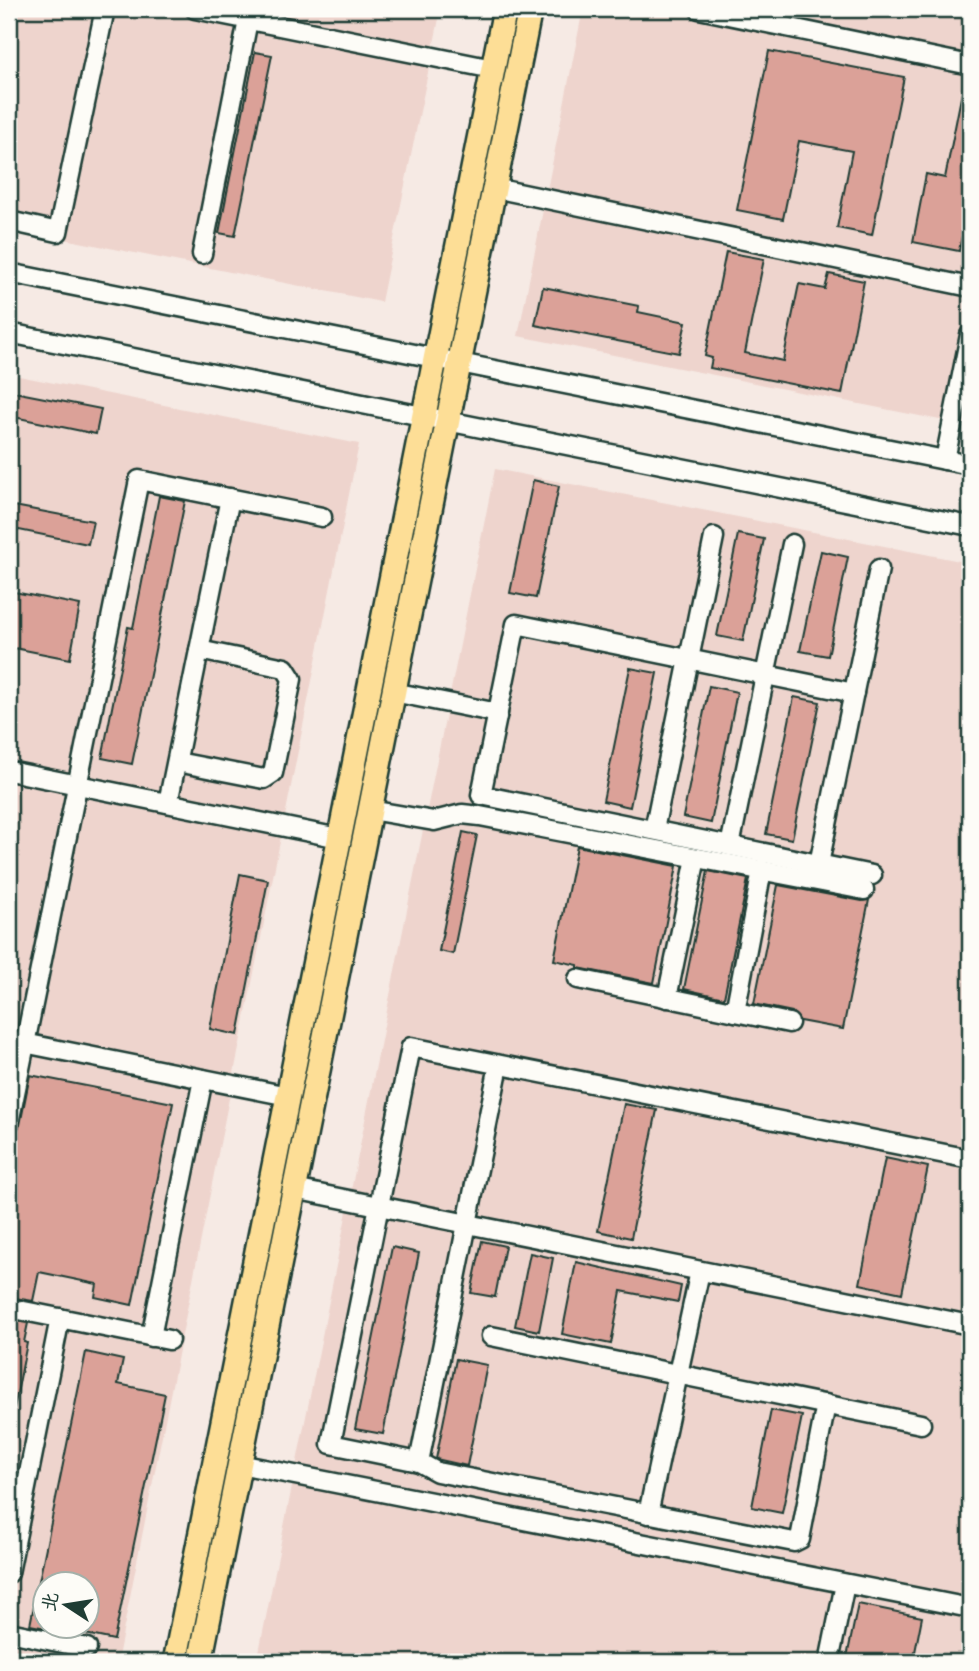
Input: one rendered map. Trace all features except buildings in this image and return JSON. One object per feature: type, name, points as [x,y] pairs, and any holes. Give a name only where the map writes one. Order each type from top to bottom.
[{"type":"main road","points":[[174,1662],[505,9]]},
{"type":"main road","points":[[200,1662],[530,9]]},
{"type":"street","points":[[9,221],[58,232],[104,9]]},
{"type":"street","points":[[195,9],[249,14],[493,69]]},
{"type":"street","points":[[699,9],[970,65]]},
{"type":"street","points":[[202,254],[249,14]]},
{"type":"street","points":[[494,188],[970,287]]},
{"type":"street","points":[[9,273],[970,465]]},
{"type":"street","points":[[9,333],[970,526]]},
{"type":"street","points":[[945,460],[970,335]]},
{"type":"street","points":[[9,1123],[17,1042],[77,785],[138,480],[322,517]]},
{"type":"street","points":[[168,803],[230,498]]},
{"type":"street","points":[[654,830],[714,537]]},
{"type":"street","points":[[730,846],[792,544]]},
{"type":"street","points":[[819,864],[879,569]]},
{"type":"street","points":[[370,810],[434,821],[462,814],[481,816],[762,870],[868,883],[819,864],[481,795],[516,624],[854,693]]},
{"type":"street","points":[[177,762],[264,779],[273,774],[292,679],[285,667],[199,650]]},
{"type":"street","points":[[393,692],[498,713]]},
{"type":"street","points":[[9,771],[339,838]]},
{"type":"street","points":[[667,998],[696,858]]},
{"type":"street","points":[[735,1012],[762,870]]},
{"type":"street","points":[[578,979],[789,1023]]},
{"type":"street","points":[[17,1042],[288,1096]]},
{"type":"street","points":[[826,1404],[800,1539],[794,1542],[437,1472],[419,1462],[331,1444],[411,1047],[970,1159]]},
{"type":"street","points":[[419,1462],[499,1065]]},
{"type":"street","points":[[9,1308],[160,1339],[203,1079]]},
{"type":"street","points":[[294,1189],[970,1325]]},
{"type":"street","points":[[648,1514],[700,1271]]},
{"type":"street","points":[[9,1573],[60,1318]]},
{"type":"street","points":[[491,1336],[921,1424]]},
{"type":"street","points":[[239,1464],[970,1608]]},
{"type":"street","points":[[829,1662],[845,1584]]},
{"type":"street","points":[[9,1632],[87,1648]]},
{"type":"shaded area","points":[[9,9],[441,9],[381,302],[9,228]]},
{"type":"shaded area","points":[[583,9],[970,9],[970,426],[518,336]]},
{"type":"shaded area","points":[[9,374],[359,444],[117,1662],[9,1662]]},
{"type":"shaded area","points":[[495,469],[970,563],[970,1662],[257,1662]]}]
